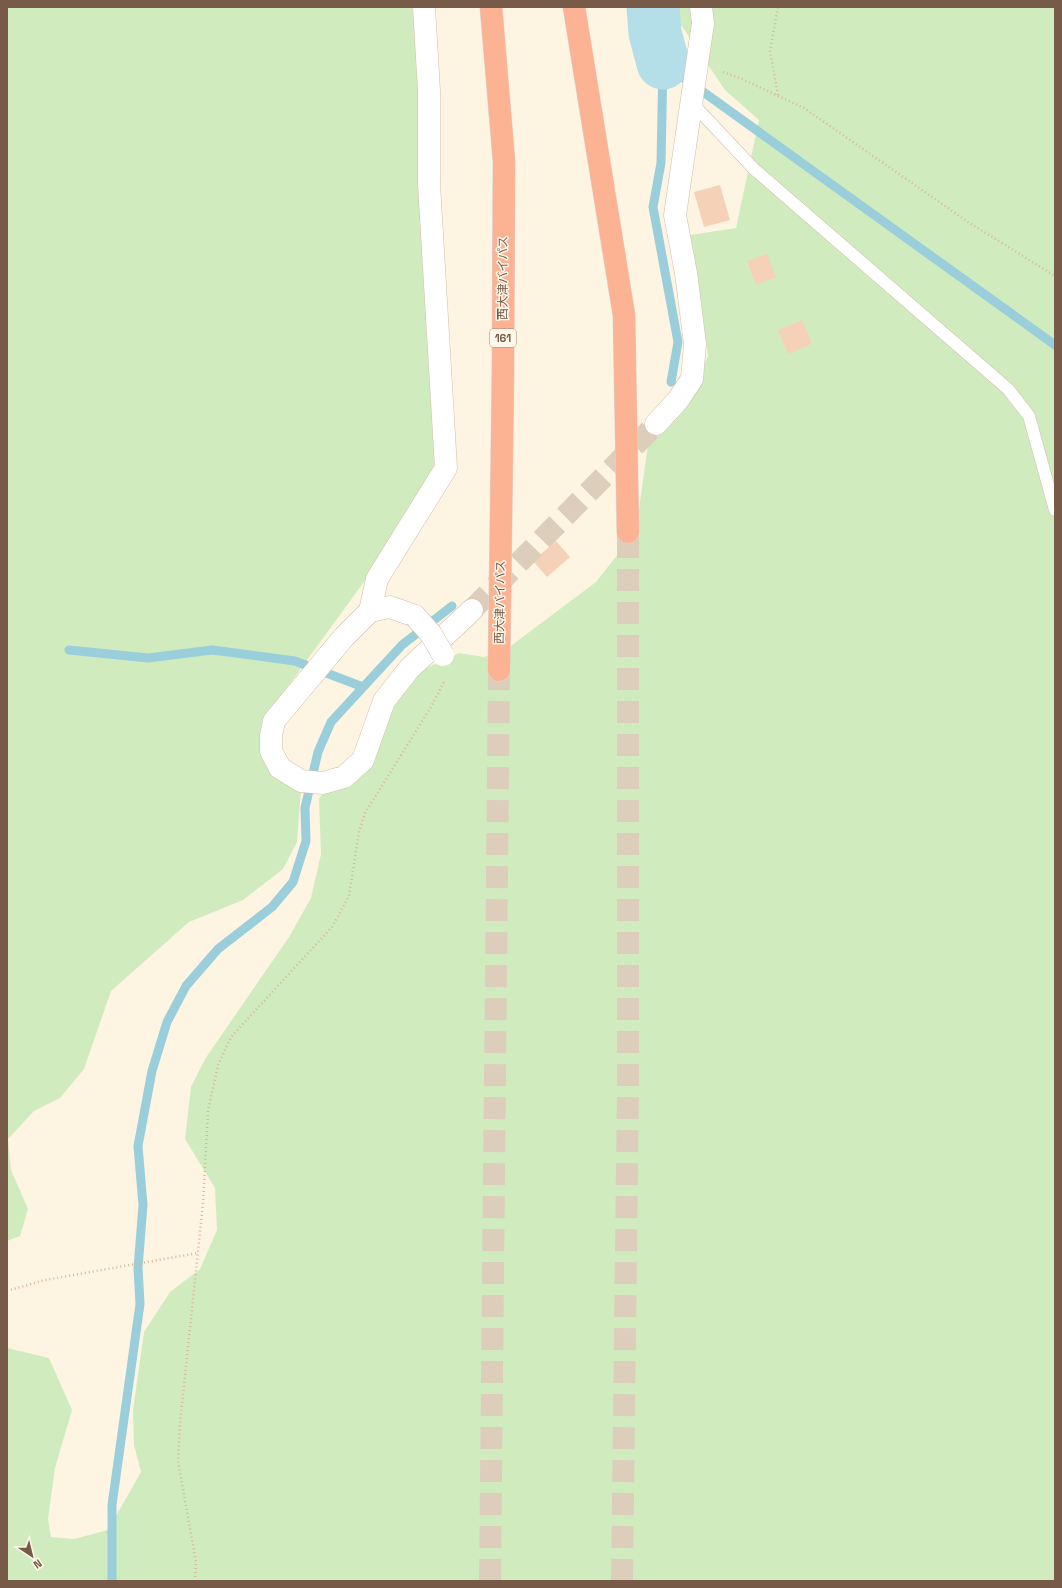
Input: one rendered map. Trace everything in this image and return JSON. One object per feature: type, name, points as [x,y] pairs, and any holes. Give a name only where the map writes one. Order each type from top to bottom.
[{"type":"highway","name":"西大津バイパス","points":[[491,7],[504,161],[499,670]]},
{"type":"highway","points":[[574,7],[624,316],[628,532]]},
{"type":"street","points":[[424,7],[429,91],[429,184],[446,468],[377,579],[370,611],[344,637],[274,721],[271,736],[271,751],[280,768],[301,782],[323,783],[344,777],[363,760],[384,701],[408,669],[472,610]]},
{"type":"street","points":[[656,424],[678,400],[692,380],[695,344],[686,273],[675,214],[703,23],[701,7]]},
{"type":"street","points":[[370,611],[390,608],[415,616],[431,634],[443,655]]},
{"type":"lane","points":[[692,101],[754,170],[1008,389],[1029,416],[1055,510]]},
{"type":"path","points":[[778,7],[770,51],[778,96]]},
{"type":"path","points":[[697,64],[742,79],[804,108],[968,222],[1055,276]]},
{"type":"path","points":[[195,1581],[196,1562],[178,1461],[180,1424],[203,1203],[208,1111],[218,1065],[231,1037],[332,927],[349,896],[359,832],[365,813],[431,707],[444,683],[446,665],[443,655]]},
{"type":"path","points":[[7,1290],[45,1280],[198,1253]]},
{"type":"green space","points":[[7,7],[412,7],[421,70],[439,454],[427,485],[390,546],[265,718],[260,748],[269,772],[301,790],[297,842],[283,869],[243,900],[189,922],[111,991],[84,1069],[60,1098],[34,1111],[8,1139],[11,1170],[28,1209],[20,1236],[7,1241]]},
{"type":"green space","points":[[669,7],[1055,7],[1055,1581],[7,1581],[7,1348],[49,1358],[72,1410],[55,1468],[48,1519],[51,1537],[74,1539],[108,1530],[141,1472],[134,1445],[133,1410],[144,1332],[170,1292],[200,1269],[217,1230],[215,1188],[185,1139],[191,1087],[205,1059],[289,937],[311,898],[321,854],[319,798],[371,751],[409,676],[459,653],[484,657],[508,648],[596,582],[636,531],[648,444],[685,406],[708,356],[690,235],[736,228],[759,120],[725,90]]},
{"type":"building","points":[[720,185],[730,220],[704,227],[694,192]]},
{"type":"building","points":[[767,254],[776,277],[756,285],[747,261]]},
{"type":"building","points":[[802,320],[812,344],[788,354],[778,330]]},
{"type":"building","points":[[556,541],[570,557],[547,577],[533,561]]},
{"type":"waterway","points":[[653,7],[655,33],[663,63]]},
{"type":"waterway","points":[[663,63],[1055,345]]},
{"type":"waterway","points":[[663,63],[661,163],[653,207],[678,342],[671,382]]},
{"type":"waterway","points":[[112,1581],[112,1505],[140,1304],[138,1268],[143,1205],[138,1146],[152,1071],[167,1022],[186,986],[218,949],[272,907],[293,882],[306,841],[305,808],[318,752],[331,722],[402,645],[452,606]]},
{"type":"waterway","points":[[69,650],[148,658],[212,650],[295,661],[363,687]]},
{"type":"tunnel","points":[[472,610],[656,424]]},
{"type":"tunnel","points":[[622,1581],[628,1088],[628,532]]},
{"type":"tunnel","points":[[490,1581],[499,670]]}]
